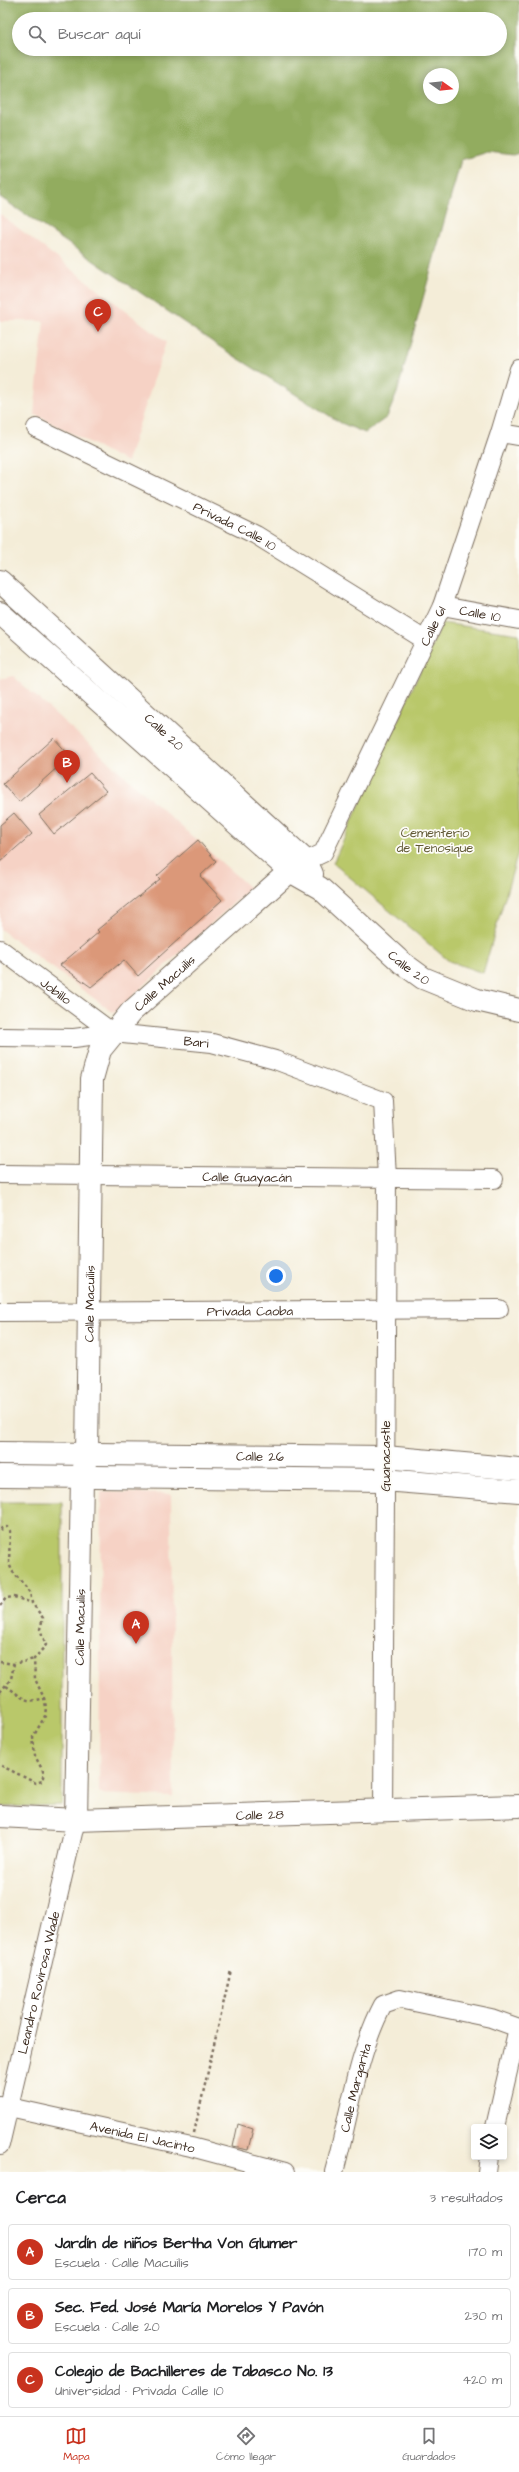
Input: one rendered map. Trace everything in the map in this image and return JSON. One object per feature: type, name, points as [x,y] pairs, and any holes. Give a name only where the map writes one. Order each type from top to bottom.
[{"type":"main road","name":"Calle 20","points":[[0,581],[71,645],[320,888],[401,962],[423,978],[477,1000],[519,1010]]},
{"type":"main road","name":"Calle 20","points":[[0,613],[55,662],[298,866]]},
{"type":"main road","points":[[55,662],[71,645]]},
{"type":"main road","name":"Calle Macuilis","points":[[76,1820],[82,1477],[87,1454],[92,1079],[100,1050],[131,1012],[298,866]]},
{"type":"main road","name":"Calle 26","points":[[0,1453],[384,1457],[519,1469]]},
{"type":"main road","name":"Calle 26","points":[[0,1476],[384,1480],[519,1491]]},
{"type":"main road","name":"Calle 28","points":[[0,1816],[76,1820],[519,1806]]},
{"type":"street","name":"Calle 61","points":[[298,866],[323,853],[442,606],[500,433],[519,368]]},
{"type":"street","name":"Privada Calle 10","points":[[36,428],[256,535],[425,640]]},
{"type":"street","points":[[500,433],[519,436]]},
{"type":"street","name":"Calle 10","points":[[442,606],[519,620]]},
{"type":"street","name":"Jobillo","points":[[0,949],[113,1033]]},
{"type":"street","name":"Bari","points":[[0,1037],[74,1038],[113,1033],[212,1043],[275,1060],[383,1102]]},
{"type":"street","name":"Guanacastle","points":[[383,1102],[387,1178],[384,1457],[383,1810]]},
{"type":"street","name":"Calle Guayacán","points":[[0,1174],[494,1179]]},
{"type":"street","name":"Privada Caoba","points":[[0,1312],[89,1313],[499,1309]]},
{"type":"street","name":"Leandro Rovirosa Wade","points":[[0,2145],[4,2106],[76,1820]]},
{"type":"street","name":"Calle Margarita","points":[[334,2172],[374,2020],[383,2005],[400,1999],[491,2018],[518,2028]]},
{"type":"street","points":[[496,2124],[518,2028]]},
{"type":"street","name":"Avenida El Jacinto","points":[[4,2106],[191,2147],[285,2172]]},
{"type":"street","points":[[487,2172],[489,2160]]},
{"type":"path","points":[[0,1530],[7,1527],[10,1531],[9,1563],[12,1571],[30,1593],[32,1603],[41,1614],[40,1629],[46,1645],[34,1659],[14,1664],[0,1662]]},
{"type":"path","points":[[0,1606],[6,1598],[14,1597],[32,1603]]},
{"type":"path","points":[[0,1765],[36,1783],[42,1781],[44,1773],[36,1756],[33,1737],[45,1716],[44,1698],[35,1679],[34,1659]]},
{"type":"path","points":[[0,1692],[11,1679],[14,1664]]},
{"type":"path","points":[[6,1686],[25,1700],[34,1702],[44,1698]]},
{"type":"path","points":[[191,2147],[231,1970]]},
{"type":"shaded area","points":[[0,214],[166,342],[127,462],[34,414],[44,321],[0,321]]},
{"type":"shaded area","points":[[13,676],[250,888],[114,1013],[0,929],[0,679]]},
{"type":"shaded area","points":[[101,1492],[171,1494],[173,1797],[99,1794]]},
{"type":"green space","points":[[0,0],[519,0],[519,153],[513,155],[487,152],[461,160],[397,393],[387,417],[365,433],[341,423],[220,347],[0,197]]},
{"type":"green space","name":"Cementerio de Tenosique","points":[[442,623],[519,634],[519,849],[483,973],[449,961],[333,863]]},
{"type":"green space","points":[[0,1502],[62,1502],[62,1805],[0,1807]]},
{"type":"building","points":[[54,738],[70,756],[19,802],[3,784]]},
{"type":"building","points":[[90,773],[106,791],[54,834],[39,815]]},
{"type":"building","points":[[14,813],[32,834],[0,862],[0,825]]},
{"type":"building","points":[[198,840],[216,861],[200,876],[222,900],[138,976],[124,960],[91,987],[60,965],[99,932],[97,930],[160,879],[157,876]]},
{"type":"building","points":[[238,2124],[253,2129],[248,2150],[233,2147]]},
{"type":"place","name":"Colegio de Bachilleres de Tabasco No. 13","points":[[98,332]]},
{"type":"place","name":"Sec. Fed. José María Morelos Y Pavón","points":[[67,783]]},
{"type":"place","name":"Jardín de niños Bertha Von Glumer","points":[[136,1644]]}]
